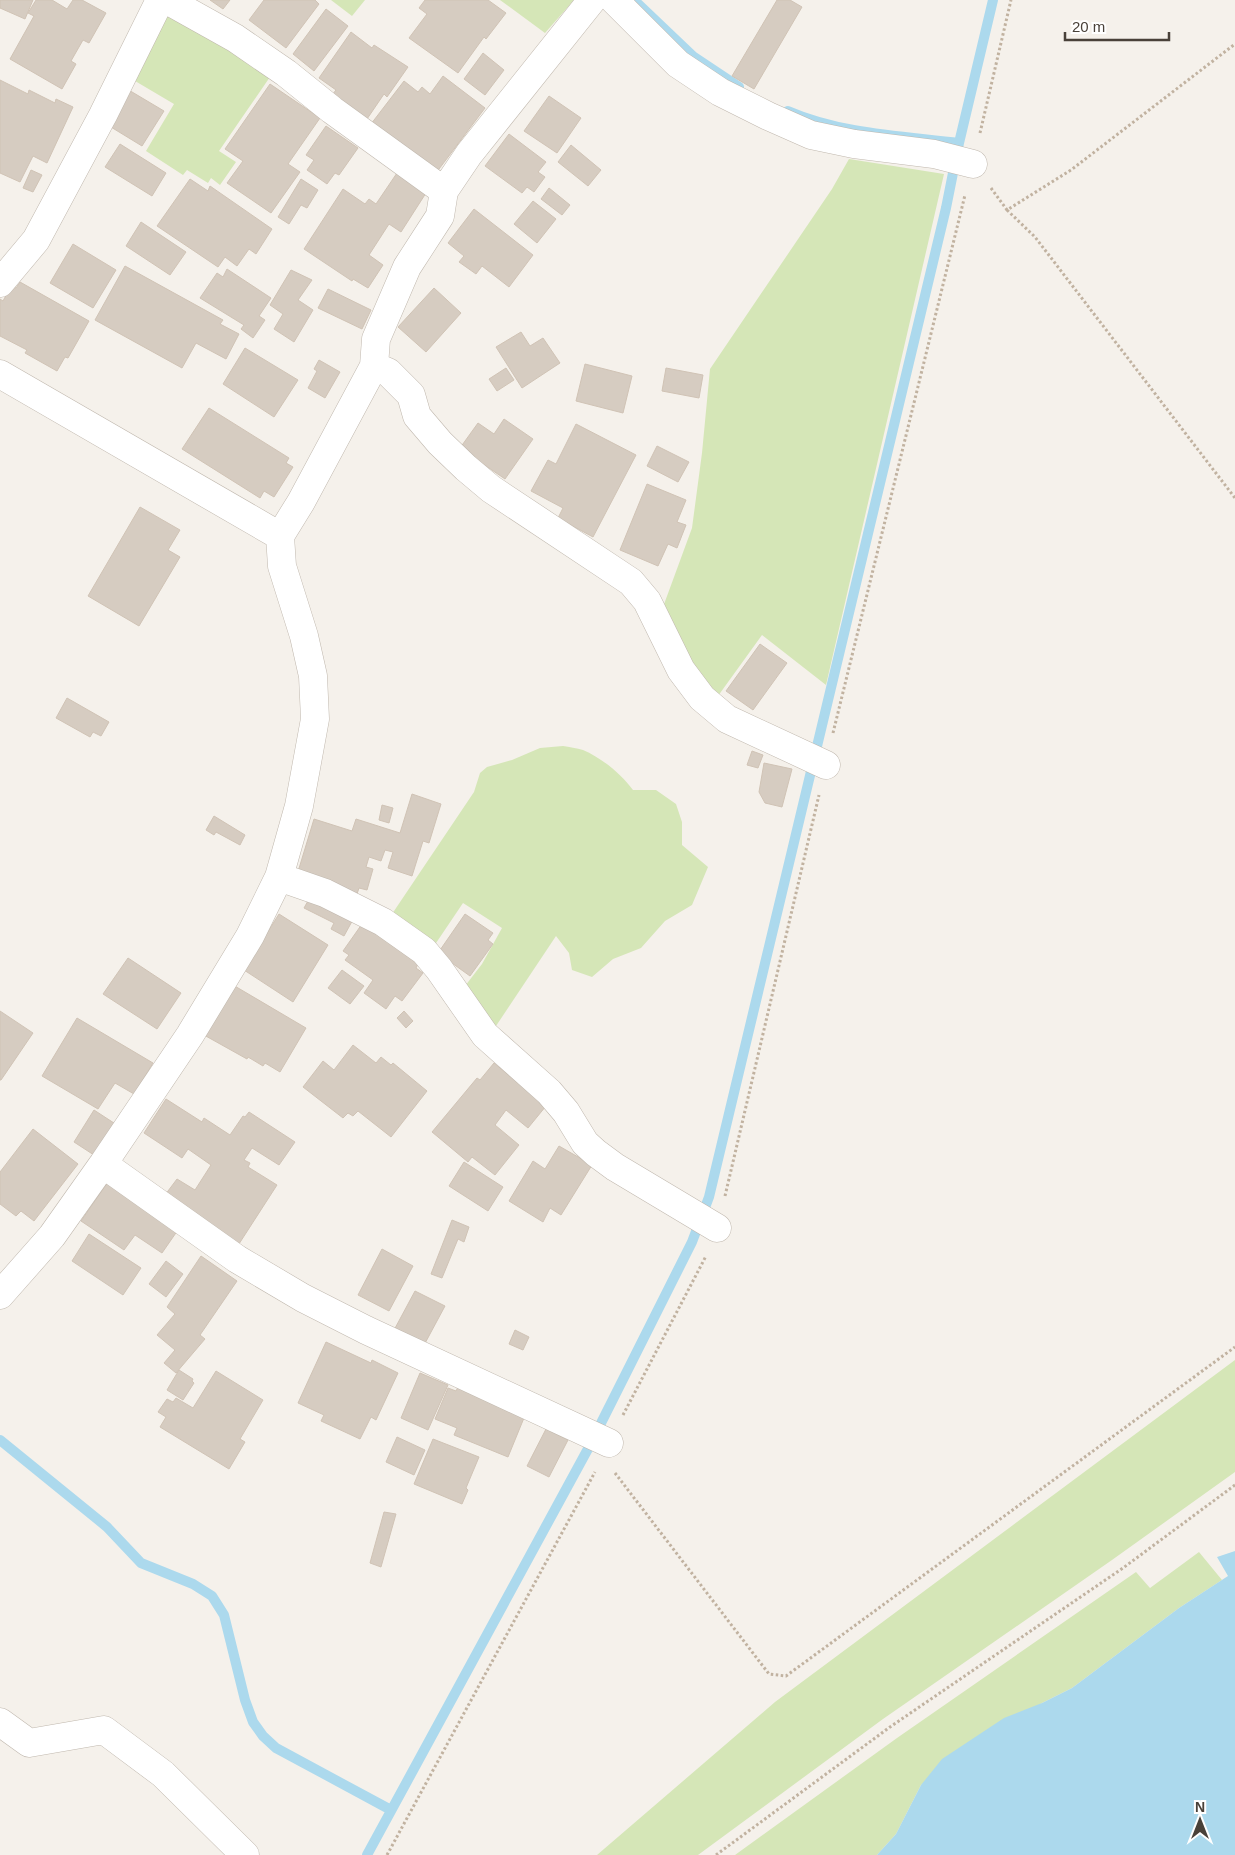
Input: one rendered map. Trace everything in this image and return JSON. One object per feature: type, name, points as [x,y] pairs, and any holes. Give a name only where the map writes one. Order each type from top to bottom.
[{"type":"street","points":[[0,283],[36,240],[103,115],[160,0]]},
{"type":"street","points":[[167,0],[234,38],[286,73],[332,110],[444,190]]},
{"type":"street","points":[[0,1296],[52,1236],[190,1035],[250,936],[279,876],[299,806],[315,719],[313,676],[304,636],[282,566],[280,536],[301,502],[374,366],[376,339],[407,267],[440,216],[444,190],[469,154],[592,0]]},
{"type":"street","points":[[614,0],[678,64],[720,92],[768,116],[811,135],[854,144],[934,154],[973,164]]},
{"type":"street","points":[[374,366],[388,372],[411,395],[417,416],[440,444],[466,468],[491,489],[631,582],[646,601],[681,670],[702,698],[727,719],[826,765]]},
{"type":"street","points":[[0,374],[280,536]]},
{"type":"street","points":[[279,876],[324,893],[383,922],[424,951],[439,968],[485,1034],[550,1092],[566,1112],[586,1143],[596,1153],[615,1167],[717,1228]]},
{"type":"street","points":[[103,1164],[237,1259],[303,1298],[606,1450]]},
{"type":"street","points":[[0,1722],[29,1742],[104,1730],[163,1774],[245,1855]]},
{"type":"path","points":[[387,1855],[606,1450],[708,1254],[717,1228],[826,765],[973,164],[1011,0]]},
{"type":"path","points":[[1007,210],[1071,170],[1235,44]]},
{"type":"path","points":[[973,164],[1007,210],[1035,237],[1235,498]]},
{"type":"path","points":[[606,1450],[769,1674],[786,1676],[1235,1347]]},
{"type":"path","points":[[716,1855],[890,1728],[1123,1568],[1235,1485]]},
{"type":"green space","points":[[331,0],[365,0],[352,16]]},
{"type":"green space","points":[[500,0],[574,0],[545,33]]},
{"type":"green space","points":[[163,6],[272,74],[219,151],[236,162],[220,185],[211,178],[208,183],[187,170],[183,175],[146,151],[174,104],[130,78]]},
{"type":"green space","points":[[849,159],[944,174],[826,685],[762,635],[718,696],[704,688],[663,607],[692,528],[710,369],[832,189]]},
{"type":"green space","points":[[563,746],[583,750],[597,757],[617,772],[633,790],[656,790],[676,804],[682,822],[682,845],[708,867],[692,905],[665,921],[641,948],[613,959],[592,977],[572,970],[569,953],[556,936],[494,1029],[465,986],[482,964],[502,928],[463,903],[432,949],[390,917],[474,792],[480,773],[487,767],[512,760],[540,748]]},
{"type":"green space","points":[[1235,1360],[1235,1472],[883,1719],[698,1855],[597,1855],[775,1702]]},
{"type":"green space","points":[[1199,1552],[1222,1580],[1179,1608],[1072,1688],[1042,1703],[921,1785],[896,1834],[877,1855],[735,1855],[897,1738],[1136,1572],[1150,1588]]},
{"type":"water","points":[[1235,1551],[1235,1855],[877,1855],[896,1834],[921,1785],[942,1759],[1004,1718],[1042,1703],[1072,1688],[1179,1608],[1228,1576],[1217,1557]]},
{"type":"building","points":[[0,0],[33,0],[25,19],[0,8]]},
{"type":"building","points":[[36,0],[52,0],[67,9],[73,0],[82,0],[106,13],[89,43],[83,40],[71,61],[76,64],[62,89],[10,59],[34,16],[28,13]]},
{"type":"building","points":[[210,0],[230,0],[223,9]]},
{"type":"building","points":[[264,0],[315,0],[319,4],[286,48],[249,20]]},
{"type":"building","points":[[425,0],[488,0],[506,13],[486,39],[484,37],[458,73],[409,38],[427,14],[419,8]]},
{"type":"building","points":[[777,0],[790,0],[802,7],[754,89],[732,76]]},
{"type":"building","points":[[326,9],[348,26],[314,71],[293,54]]},
{"type":"building","points":[[351,32],[372,48],[374,45],[408,67],[387,97],[384,94],[367,119],[332,95],[336,90],[319,78]]},
{"type":"building","points":[[483,53],[504,70],[485,95],[464,79]]},
{"type":"building","points":[[443,76],[485,108],[436,173],[371,124],[404,81],[418,92],[422,87],[430,94]]},
{"type":"building","points":[[0,80],[28,94],[29,90],[55,103],[56,99],[73,107],[47,163],[33,156],[20,182],[0,173]]},
{"type":"building","points":[[270,84],[320,118],[288,164],[300,172],[271,213],[227,183],[243,161],[225,149]]},
{"type":"building","points":[[127,89],[164,111],[142,146],[106,124]]},
{"type":"building","points":[[549,96],[581,118],[557,153],[524,131]]},
{"type":"building","points":[[326,126],[358,148],[339,175],[335,173],[327,184],[307,170],[314,160],[306,155]]},
{"type":"building","points":[[509,134],[546,162],[538,172],[545,177],[534,192],[527,187],[522,193],[485,166]]},
{"type":"building","points":[[120,144],[166,173],[152,196],[105,167]]},
{"type":"building","points":[[571,145],[601,170],[588,186],[558,162]]},
{"type":"building","points":[[31,170],[42,175],[33,192],[23,188]]},
{"type":"building","points":[[397,173],[426,193],[401,232],[389,224],[369,255],[383,265],[368,288],[353,279],[352,281],[304,249],[343,189],[365,204],[369,199],[376,204]]},
{"type":"building","points":[[190,179],[208,191],[210,186],[272,229],[256,254],[249,249],[237,266],[225,257],[218,267],[157,226]]},
{"type":"building","points":[[301,179],[318,190],[307,208],[301,205],[289,224],[278,217]]},
{"type":"building","points":[[549,188],[570,205],[562,215],[541,199]]},
{"type":"building","points":[[533,201],[556,219],[537,243],[514,224]]},
{"type":"building","points":[[474,209],[533,255],[509,287],[482,266],[476,274],[459,262],[464,256],[448,243]]},
{"type":"building","points":[[141,222],[186,252],[170,275],[126,246]]},
{"type":"building","points":[[73,244],[116,270],[93,308],[50,283]]},
{"type":"building","points":[[125,266],[223,320],[220,324],[239,334],[226,359],[196,343],[182,368],[95,320]]},
{"type":"building","points":[[227,269],[271,298],[259,316],[265,320],[253,338],[241,329],[244,325],[200,298],[217,273],[223,277]]},
{"type":"building","points":[[291,270],[312,280],[298,300],[313,310],[294,342],[274,329],[283,314],[270,305]]},
{"type":"building","points":[[20,282],[89,321],[68,358],[65,357],[57,371],[25,353],[27,350],[0,336],[0,299],[3,301],[11,286],[16,288]]},
{"type":"building","points":[[434,288],[461,313],[426,352],[398,327]]},
{"type":"building","points":[[328,289],[371,310],[362,329],[318,308]]},
{"type":"building","points":[[521,332],[530,346],[543,338],[560,363],[522,388],[496,347]]},
{"type":"building","points":[[245,348],[298,380],[274,417],[223,384]]},
{"type":"building","points":[[319,360],[340,372],[325,398],[308,388],[317,371],[314,369]]},
{"type":"building","points":[[585,364],[632,376],[623,413],[576,401]]},
{"type":"building","points":[[506,368],[514,380],[497,391],[489,379]]},
{"type":"building","points":[[666,368],[703,375],[699,398],[662,391]]},
{"type":"building","points":[[209,408],[289,458],[286,463],[293,467],[274,497],[264,491],[260,498],[182,449]]},
{"type":"building","points":[[504,419],[533,439],[505,479],[460,448],[478,423],[494,434]]},
{"type":"building","points":[[576,424],[636,455],[593,537],[558,518],[563,508],[531,491],[548,460],[556,464]]},
{"type":"building","points":[[657,446],[689,462],[678,482],[647,466]]},
{"type":"building","points":[[647,484],[686,500],[677,522],[686,525],[677,548],[668,544],[658,566],[620,550]]},
{"type":"building","points":[[140,507],[180,530],[168,550],[180,557],[139,626],[88,596]]},
{"type":"building","points":[[760,644],[787,663],[753,710],[726,691]]},
{"type":"building","points":[[67,698],[109,722],[101,736],[93,732],[90,737],[56,718]]},
{"type":"building","points":[[752,751],[763,755],[758,768],[747,765]]},
{"type":"building","points":[[764,763],[792,769],[782,807],[765,803],[759,792]]},
{"type":"building","points":[[412,794],[441,804],[429,843],[423,841],[412,876],[388,868],[393,852],[385,850],[381,861],[369,857],[366,867],[373,869],[367,890],[359,888],[357,894],[297,875],[314,819],[352,831],[356,819],[400,833]]},
{"type":"building","points":[[382,805],[393,808],[389,823],[379,820]]},
{"type":"building","points":[[214,816],[245,835],[240,845],[216,832],[214,835],[206,830]]},
{"type":"building","points":[[313,892],[356,914],[344,936],[331,929],[334,923],[304,908]]},
{"type":"building","points":[[279,914],[328,945],[293,1002],[244,970]]},
{"type":"building","points":[[465,914],[493,933],[488,940],[493,944],[470,976],[438,953]]},
{"type":"building","points":[[362,924],[418,964],[416,968],[423,973],[402,1001],[395,996],[386,1009],[364,993],[373,980],[345,960],[349,955],[343,951]]},
{"type":"building","points":[[128,958],[181,993],[157,1029],[103,994]]},
{"type":"building","points":[[342,970],[364,986],[350,1004],[328,988]]},
{"type":"building","points":[[233,985],[306,1028],[280,1072],[265,1063],[263,1066],[248,1057],[247,1059],[204,1035]]},
{"type":"building","points":[[0,1011],[33,1033],[1,1080],[0,1080]]},
{"type":"building","points":[[404,1011],[413,1021],[406,1028],[397,1018]]},
{"type":"building","points":[[77,1018],[153,1063],[134,1094],[115,1083],[98,1109],[42,1076]]},
{"type":"building","points":[[353,1045],[376,1063],[381,1057],[391,1065],[393,1063],[427,1091],[391,1137],[358,1111],[353,1116],[348,1113],[343,1118],[303,1087],[323,1061],[334,1070]]},
{"type":"building","points":[[494,1063],[546,1106],[528,1128],[506,1110],[495,1125],[519,1145],[495,1175],[472,1157],[468,1162],[432,1132],[477,1078],[480,1080]]},
{"type":"building","points":[[166,1099],[202,1122],[204,1118],[230,1135],[243,1116],[245,1117],[249,1112],[295,1142],[279,1165],[252,1148],[244,1160],[250,1163],[248,1167],[277,1185],[237,1247],[165,1195],[177,1179],[195,1190],[211,1165],[188,1149],[182,1158],[144,1133]]},
{"type":"building","points":[[94,1110],[117,1125],[97,1157],[74,1142]]},
{"type":"building","points":[[33,1129],[78,1164],[34,1221],[21,1211],[16,1216],[0,1204],[0,1172]]},
{"type":"building","points":[[559,1146],[592,1165],[561,1215],[550,1208],[543,1222],[509,1201],[533,1161],[545,1169]]},
{"type":"building","points":[[464,1162],[503,1187],[488,1211],[449,1186]]},
{"type":"building","points":[[110,1179],[180,1227],[162,1253],[135,1235],[124,1250],[81,1221]]},
{"type":"building","points":[[452,1220],[469,1227],[464,1242],[458,1239],[442,1278],[431,1274]]},
{"type":"building","points":[[89,1234],[141,1268],[123,1295],[72,1261]]},
{"type":"building","points":[[382,1249],[413,1266],[389,1311],[358,1295]]},
{"type":"building","points":[[201,1256],[237,1281],[200,1335],[205,1339],[176,1373],[164,1363],[175,1350],[157,1335],[175,1314],[167,1307]]},
{"type":"building","points":[[166,1261],[183,1274],[166,1297],[149,1284]]},
{"type":"building","points":[[415,1291],[445,1306],[423,1347],[393,1332]]},
{"type":"building","points":[[515,1330],[529,1337],[523,1350],[509,1344]]},
{"type":"building","points":[[326,1342],[371,1363],[372,1360],[398,1373],[376,1420],[371,1417],[360,1439],[321,1421],[324,1415],[298,1403]]},
{"type":"building","points":[[179,1370],[193,1379],[194,1383],[183,1400],[167,1390]]},
{"type":"building","points":[[216,1371],[263,1400],[240,1439],[245,1442],[229,1469],[160,1427],[166,1417],[158,1412],[167,1399],[173,1402],[176,1398],[193,1408]]},
{"type":"building","points":[[420,1373],[448,1385],[428,1430],[401,1418]]},
{"type":"building","points":[[459,1385],[526,1413],[508,1457],[454,1435],[457,1428],[435,1419],[448,1388],[456,1391]]},
{"type":"building","points":[[546,1429],[568,1440],[549,1477],[527,1466]]},
{"type":"building","points":[[397,1437],[425,1450],[414,1475],[386,1462]]},
{"type":"building","points":[[433,1439],[479,1457],[466,1488],[468,1490],[462,1504],[414,1484]]},
{"type":"building","points":[[384,1512],[396,1514],[381,1567],[370,1563]]},
{"type":"waterway","points":[[634,0],[694,57],[739,87]]},
{"type":"waterway","points":[[367,1855],[589,1447],[692,1242],[709,1197],[946,208],[959,143],[993,0]]},
{"type":"waterway","points":[[788,111],[808,119],[850,129],[959,143]]},
{"type":"waterway","points":[[0,1440],[107,1527],[141,1563],[193,1584],[212,1596],[224,1615],[245,1700],[253,1722],[263,1736],[276,1748],[391,1810]]}]
